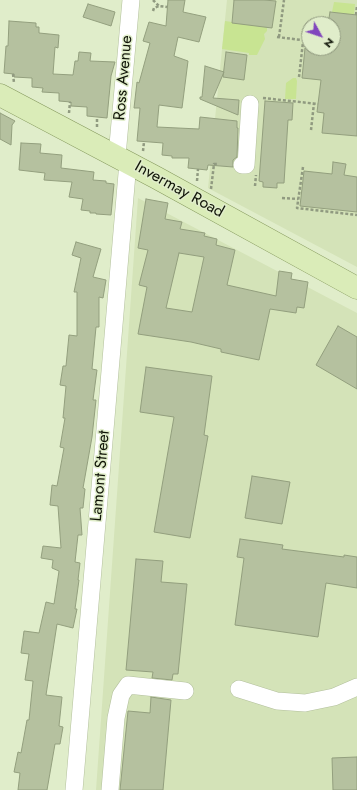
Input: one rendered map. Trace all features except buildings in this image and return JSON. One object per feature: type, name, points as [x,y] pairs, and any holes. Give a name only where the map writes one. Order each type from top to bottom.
[{"type":"main road","name":"Invermay Road","points":[[7,91],[129,158],[357,288]]},
{"type":"street","name":"Ross Avenue","points":[[129,158],[131,0]]},
{"type":"street","points":[[249,168],[246,166],[254,101]]},
{"type":"street","name":"Lamont Street","points":[[74,790],[129,158]]},
{"type":"street","points":[[110,790],[116,718],[121,695],[128,685],[185,690]]},
{"type":"street","points":[[239,689],[277,701],[305,702],[334,697],[357,687]]},
{"type":"path","points":[[153,0],[159,6]]},
{"type":"path","points":[[284,0],[278,37],[302,41],[299,78]]},
{"type":"path","points":[[153,11],[154,8],[159,6],[167,7]]},
{"type":"path","points":[[356,15],[357,6]]},
{"type":"path","points":[[7,91],[13,74]]},
{"type":"path","points":[[254,101],[298,100],[318,104]]},
{"type":"path","points":[[69,114],[70,102]]},
{"type":"path","points":[[310,130],[314,103]]},
{"type":"path","points":[[96,129],[97,117]]},
{"type":"path","points":[[129,158],[144,142]]},
{"type":"path","points":[[210,192],[214,164],[217,164]]},
{"type":"path","points":[[303,167],[297,208],[357,215]]},
{"type":"path","points":[[249,168],[255,186]]},
{"type":"path","points":[[196,185],[198,169]]},
{"type":"path","points":[[282,198],[298,199]]},
{"type":"shaded area","points":[[227,0],[357,0],[357,267],[208,188]]},
{"type":"shaded area","points":[[138,198],[357,313],[357,790],[96,790]]},
{"type":"green space","points":[[334,2],[355,4],[354,15],[345,16],[332,12]]},
{"type":"green space","points":[[225,21],[267,27],[267,31],[264,34],[265,39],[257,55],[249,55],[249,53],[222,49]]},
{"type":"green space","points":[[293,78],[296,78],[297,81],[296,99],[285,99],[286,83]]}]
